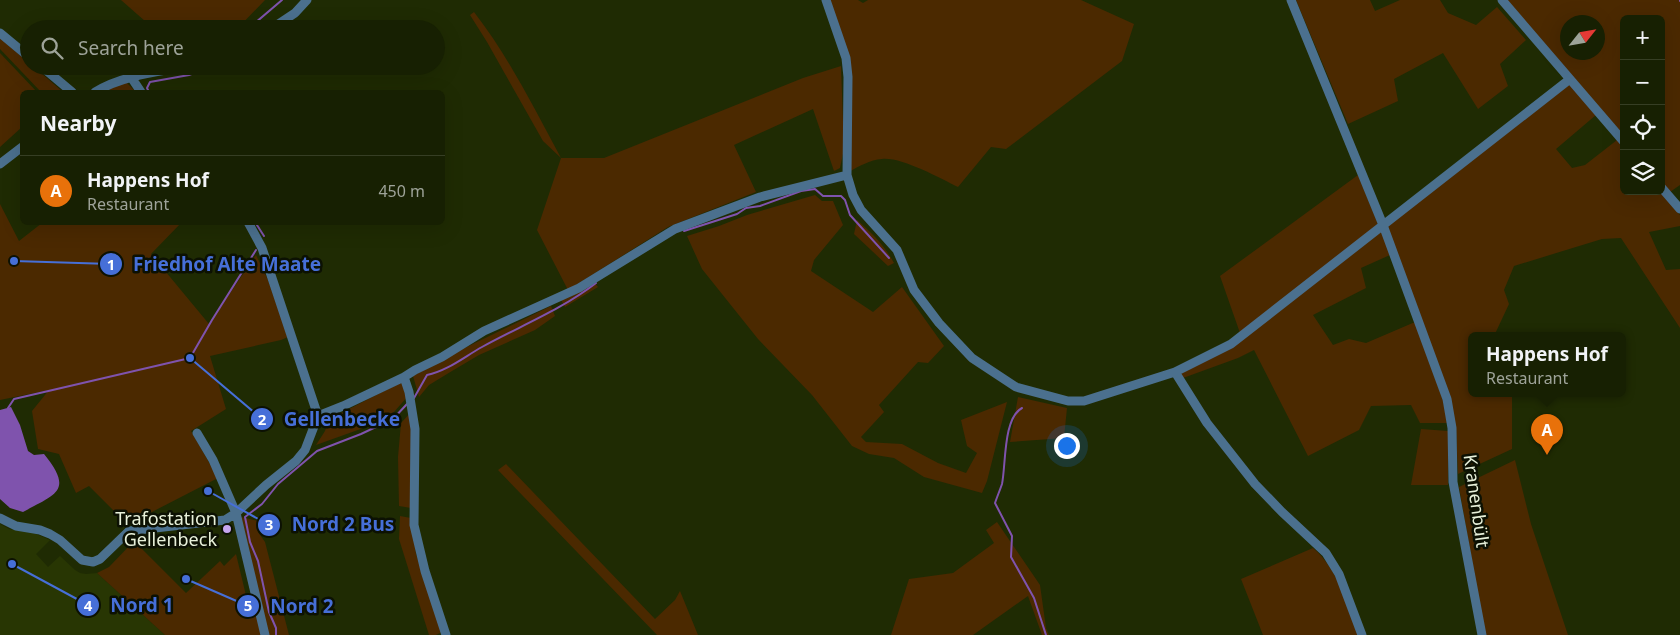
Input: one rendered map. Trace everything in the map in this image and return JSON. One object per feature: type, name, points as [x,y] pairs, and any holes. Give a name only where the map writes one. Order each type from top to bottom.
[{"type":"street","points":[[284,20],[295,13],[307,0]]},
{"type":"street","points":[[826,0],[846,58],[848,77],[847,175],[853,195],[861,210],[897,250],[914,290],[939,323],[972,358],[1016,387],[1068,402],[1084,401],[1175,372],[1231,344],[1570,79]]},
{"type":"street","name":"Kranenbült","points":[[1291,0],[1383,225],[1447,399],[1452,428],[1453,482],[1482,635]]},
{"type":"street","points":[[1502,0],[1620,137]]},
{"type":"street","points":[[0,33],[20,49]]},
{"type":"street","points":[[51,75],[70,90]]},
{"type":"street","points":[[98,90],[108,84],[142,75]]},
{"type":"street","points":[[131,77],[140,90]]},
{"type":"street","points":[[0,164],[20,149]]},
{"type":"street","points":[[318,416],[404,377],[484,331],[579,288],[675,229],[760,197],[847,175]]},
{"type":"street","points":[[1665,192],[1680,209]]},
{"type":"street","points":[[0,518],[16,526],[40,530],[50,534],[60,540],[82,560],[93,562],[100,559],[129,531],[225,520],[236,514],[266,485],[296,461],[305,450],[318,416],[262,248],[250,225]]},
{"type":"street","points":[[1175,372],[1207,423],[1255,484],[1326,554],[1339,574],[1362,635]]},
{"type":"street","points":[[404,377],[409,392],[415,429],[414,525],[425,571],[446,635]]},
{"type":"street","points":[[197,433],[213,460],[236,514],[265,635]]},
{"type":"shaded area","points":[[121,0],[265,0],[246,20],[144,20]]},
{"type":"shaded area","points":[[828,0],[858,0],[863,3],[868,0],[1081,0],[1134,24],[1122,61],[1006,149],[991,147],[958,187],[920,169],[890,159],[873,161],[849,172],[850,79]]},
{"type":"shaded area","points":[[1296,0],[1370,0],[1375,11],[1400,0],[1440,0],[1448,13],[1476,25],[1497,7],[1526,40],[1500,64],[1508,86],[1478,109],[1443,53],[1394,79],[1398,101],[1348,124]]},
{"type":"shaded area","points":[[1506,0],[1680,0],[1680,185],[1670,192],[1665,186],[1665,15],[1620,15],[1620,133]]},
{"type":"shaded area","points":[[474,12],[510,65],[561,158],[543,141],[470,15]]},
{"type":"shaded area","points":[[0,38],[20,55],[20,70],[0,49]]},
{"type":"shaded area","points":[[0,53],[35,90],[20,90],[20,129],[0,147]]},
{"type":"shaded area","points":[[841,66],[844,149],[840,168],[834,171],[813,109],[734,145],[756,192],[668,227],[568,290],[537,230],[561,158],[604,158],[803,78]]},
{"type":"shaded area","points":[[25,75],[43,75],[61,90],[39,90]]},
{"type":"shaded area","points":[[126,82],[134,90],[107,90]]},
{"type":"shaded area","points":[[1570,84],[1596,115],[1556,149],[1572,168],[1585,165],[1617,140],[1620,143],[1620,195],[1663,195],[1680,215],[1680,226],[1649,232],[1666,270],[1680,269],[1680,328],[1621,238],[1602,239],[1514,266],[1504,290],[1509,304],[1496,332],[1468,332],[1468,397],[1512,397],[1512,449],[1458,474],[1456,429],[1387,226]]},
{"type":"shaded area","points":[[1358,175],[1378,224],[1240,333],[1220,276]]},
{"type":"shaded area","points":[[815,195],[822,201],[833,201],[843,225],[814,260],[811,271],[873,312],[902,287],[944,346],[928,363],[918,362],[879,405],[884,412],[861,437],[866,442],[902,444],[938,463],[966,473],[977,453],[967,446],[961,420],[1007,402],[987,481],[982,493],[924,477],[894,458],[869,454],[852,446],[812,395],[758,339],[702,269],[687,236],[747,215]]},
{"type":"shaded area","points":[[0,204],[19,241],[39,225],[179,225],[151,254],[209,324],[256,255],[268,280],[288,337],[210,356],[226,409],[191,431],[218,478],[148,514],[150,523],[127,524],[89,486],[76,493],[59,454],[38,449],[32,411],[49,390],[0,400]]},
{"type":"shaded area","points":[[857,220],[878,240],[894,263],[888,266],[854,234]]},
{"type":"shaded area","points":[[1382,230],[1390,255],[1361,268],[1366,288],[1313,315],[1333,345],[1349,339],[1366,343],[1415,322],[1443,400],[1447,423],[1420,423],[1411,405],[1371,406],[1359,430],[1308,456],[1254,350],[1238,358],[1183,378],[1180,373],[1230,348]]},
{"type":"shaded area","points":[[594,282],[598,287],[565,307],[561,300]]},
{"type":"shaded area","points":[[551,306],[555,316],[535,330],[479,355],[429,385],[419,397],[413,376],[444,358]]},
{"type":"shaded area","points":[[403,381],[408,396],[394,412],[369,426],[316,445],[325,431],[328,420]]},
{"type":"shaded area","points":[[1018,397],[1067,408],[1064,438],[1010,442]]},
{"type":"shaded area","points":[[11,407],[20,425],[28,451],[34,455],[44,454],[58,476],[59,484],[57,490],[52,495],[23,512],[10,508],[0,499],[0,410]]},
{"type":"shaded area","points":[[411,412],[411,508],[399,506],[398,457],[401,423]]},
{"type":"shaded area","points":[[1421,429],[1448,431],[1448,485],[1411,485]]},
{"type":"shaded area","points":[[1515,460],[1531,524],[1568,635],[1485,635],[1459,487]]},
{"type":"shaded area","points":[[506,464],[655,619],[675,600],[680,591],[698,635],[657,635],[498,470]]},
{"type":"shaded area","points":[[400,516],[411,518],[416,554],[442,632],[436,635],[429,635],[399,539]]},
{"type":"shaded area","points":[[241,517],[258,521],[258,532],[265,542],[289,635],[268,635]]},
{"type":"shaded area","points":[[997,522],[1040,585],[1046,628],[1049,635],[1042,635],[1028,596],[973,635],[891,635],[909,579],[953,573],[994,543],[986,530]]},
{"type":"shaded area","points":[[0,524],[9,529],[36,534],[50,540],[36,554],[48,567],[60,556],[80,573],[97,573],[165,635],[0,635]]},
{"type":"shaded area","points":[[134,541],[186,593],[220,561],[224,566],[236,554],[250,612],[256,611],[261,635],[165,635],[97,573],[109,567]]},
{"type":"shaded area","points":[[1313,548],[1336,577],[1359,635],[1263,635],[1241,579]]},
{"type":"waterway","points":[[259,20],[282,0]]},
{"type":"waterway","points":[[148,90],[150,82],[189,75]]},
{"type":"waterway","points":[[684,231],[737,214],[746,208],[760,206],[801,191],[815,189],[823,196],[841,196],[845,200],[850,215],[889,258]]},
{"type":"waterway","points":[[257,225],[264,236]]},
{"type":"waterway","points":[[8,408],[14,399],[190,358],[256,250]]},
{"type":"waterway","points":[[414,398],[427,375],[448,367],[482,347],[555,310],[596,283]]},
{"type":"waterway","points":[[276,635],[276,628],[269,612],[258,561],[250,542],[245,517],[262,504],[278,484],[317,451],[393,419],[407,404]]},
{"type":"waterway","points":[[1022,408],[1011,421],[1008,431],[1002,484],[995,503],[1012,536],[1011,557],[1034,598],[1046,635]]},
{"type":"place","name":"Friedhof Alte Maate","points":[[14,261]]},
{"type":"place","name":"Gellenbecke","points":[[190,358]]},
{"type":"place","name":"Happens Hof","points":[[1547,455]]},
{"type":"place","name":"Nord 2 Bus","points":[[208,491]]},
{"type":"place","name":"Trafostation Gellenbeck","points":[[227,529]]},
{"type":"place","name":"Nord 1","points":[[12,564]]},
{"type":"place","name":"Nord 2","points":[[186,579]]}]
